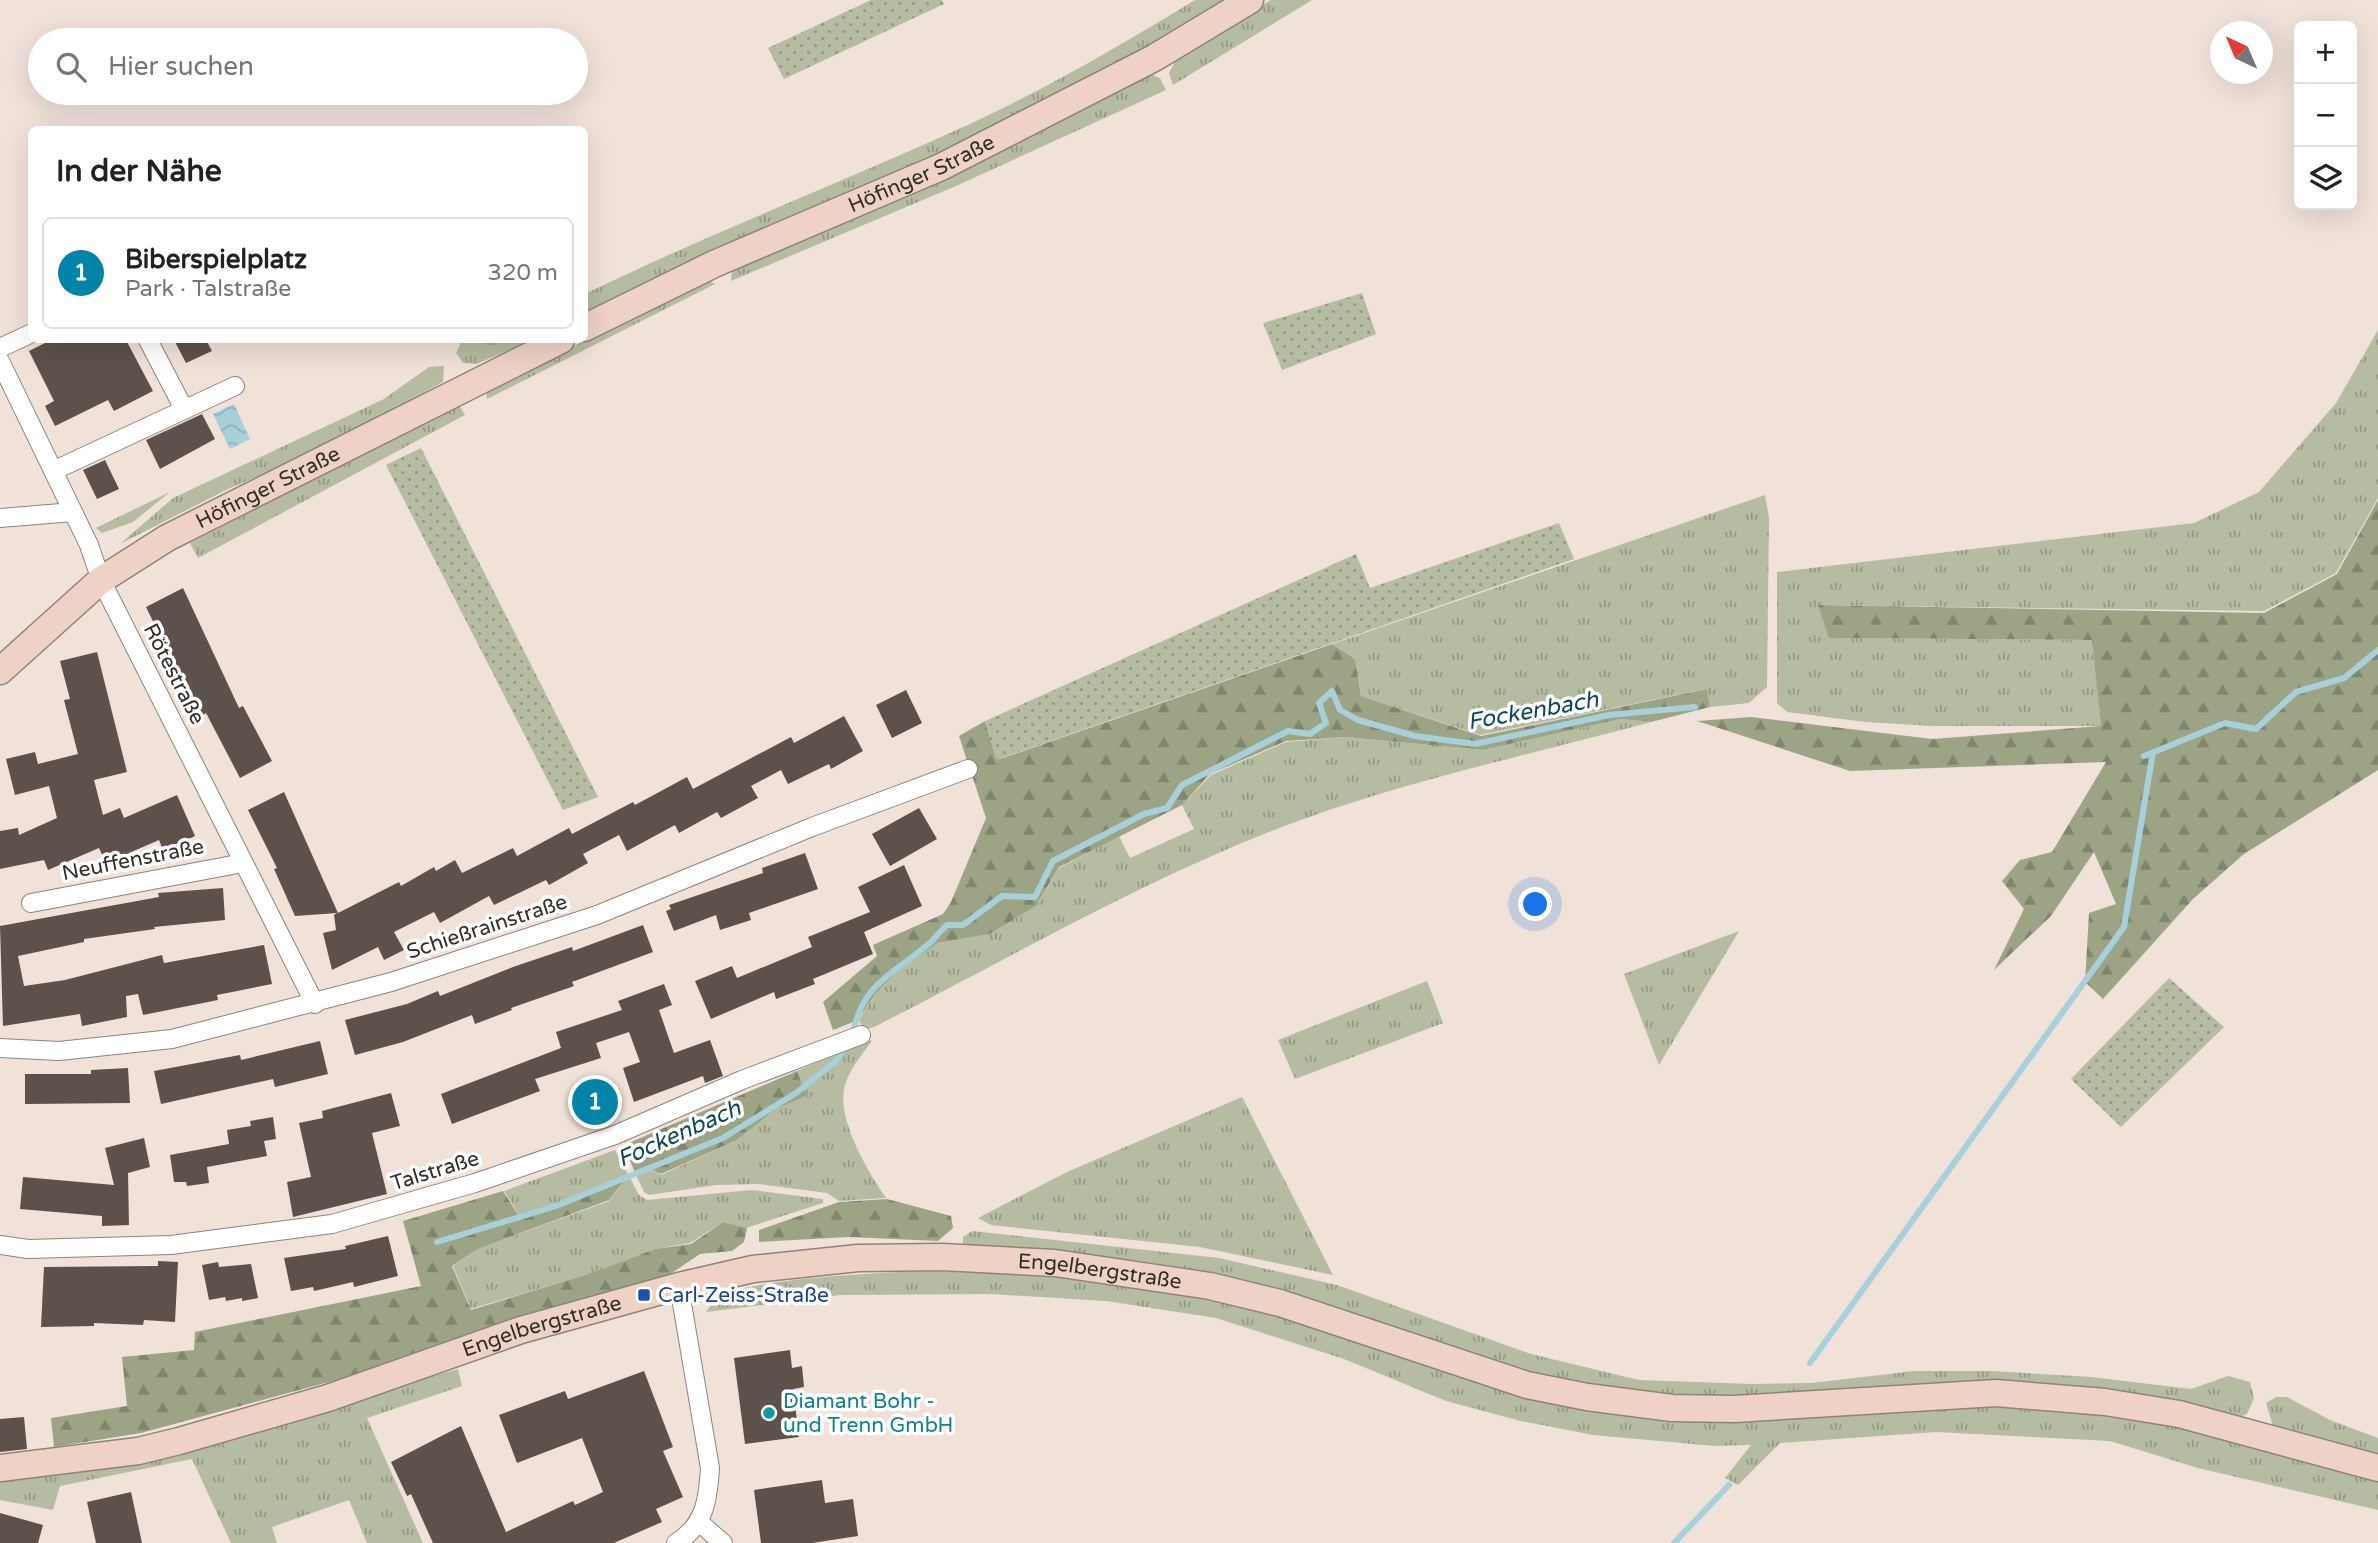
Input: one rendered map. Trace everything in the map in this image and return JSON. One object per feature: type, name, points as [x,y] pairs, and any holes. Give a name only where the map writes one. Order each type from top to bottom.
[{"type":"street","name":"Höfinger Straße","points":[[588,326],[714,264],[941,167],[1154,58],[1250,0]]},
{"type":"street","points":[[0,348],[28,335]]},
{"type":"street","points":[[150,343],[184,409]]},
{"type":"street","name":"Höfinger Straße","points":[[0,671],[101,580],[169,537],[555,343]]},
{"type":"street","name":"Rötestraße","points":[[0,361],[73,512],[101,580],[315,1004]]},
{"type":"street","points":[[53,471],[235,386]]},
{"type":"street","points":[[0,518],[73,512]]},
{"type":"street","name":"Schießrainstraße","points":[[0,1048],[60,1051],[172,1039],[315,1004],[597,915],[812,827],[968,769]]},
{"type":"street","name":"Neuffenstraße","points":[[31,903],[243,863]]},
{"type":"street","name":"Talstraße","points":[[0,1245],[28,1249],[172,1245],[332,1224],[475,1184],[603,1139],[838,1042],[861,1035]]},
{"type":"street","name":"Engelbergstraße","points":[[0,1468],[138,1451],[179,1441],[328,1398],[521,1331],[679,1286],[754,1269],[858,1258],[942,1258],[1055,1263],[1210,1286],[1280,1303],[1527,1385],[1587,1397],[1672,1408],[1734,1409],[1996,1394],[2105,1402],[2179,1414],[2378,1468]]},
{"type":"street","points":[[676,1543],[700,1523],[709,1497],[710,1468],[679,1286]]},
{"type":"street","points":[[700,1523],[723,1543]]},
{"type":"green space","points":[[871,0],[942,0],[944,4],[784,79],[768,48]]},
{"type":"green space","points":[[1195,0],[1230,0],[1073,88],[993,128],[831,205],[588,315],[588,293],[1001,109],[1141,33]]},
{"type":"green space","points":[[1271,0],[1312,0],[1173,85],[1169,73],[1178,56]]},
{"type":"green space","points":[[1147,73],[1160,78],[1166,90],[956,186],[731,281],[732,270]]},
{"type":"green space","points":[[707,279],[715,284],[487,399],[486,390],[580,343],[588,343],[588,339]]},
{"type":"green space","points":[[1362,293],[1376,334],[1282,370],[1263,323]]},
{"type":"green space","points":[[2378,330],[2378,498],[2336,573],[2264,611],[1818,605],[1830,638],[2093,640],[2101,726],[1932,726],[1865,722],[1787,712],[1777,703],[1777,572],[2194,523],[2259,492],[2336,403]]},
{"type":"green space","points":[[461,343],[527,343],[476,364],[463,363],[456,353]]},
{"type":"green space","points":[[444,366],[443,382],[312,454],[230,488],[120,544],[173,498],[384,399],[429,367]]},
{"type":"green space","points":[[459,405],[465,415],[198,558],[190,543]]},
{"type":"green space","points":[[421,448],[598,797],[563,810],[386,465]]},
{"type":"green space","points":[[170,492],[133,522],[102,533],[96,528]]},
{"type":"green space","points":[[1765,495],[1769,518],[1767,687],[1749,703],[1710,707],[1706,689],[1480,735],[1361,696],[1355,659],[1332,644]]},
{"type":"green space","points":[[2378,500],[2378,770],[2244,854],[2193,899],[2103,999],[2085,982],[2089,913],[2116,904],[2094,852],[2051,916],[1994,970],[2024,909],[2002,881],[2020,860],[2052,852],[2106,762],[1850,771],[1697,721],[1751,717],[1932,739],[2101,726],[2092,640],[1829,638],[1818,605],[2264,613],[2337,574]]},
{"type":"green space","points":[[1559,523],[1574,559],[996,760],[985,721],[1356,554],[1370,588]]},
{"type":"green space","points":[[1332,644],[1355,659],[1361,696],[1481,736],[1707,689],[1710,707],[1651,722],[1621,719],[1483,750],[1345,737],[1286,741],[1210,774],[1182,805],[1059,867],[1036,906],[990,934],[938,943],[897,972],[876,993],[858,1020],[833,1030],[823,1002],[877,956],[873,945],[943,914],[951,902],[986,818],[959,736],[985,721],[997,760]]},
{"type":"green space","points":[[1621,719],[1651,722],[1413,784],[1274,830],[1122,898],[874,1027],[864,1030],[859,1020],[876,993],[897,972],[938,943],[990,934],[1036,906],[1059,868],[1119,836],[1130,858],[1194,829],[1182,805],[1211,775],[1286,742],[1345,737],[1483,750]]},
{"type":"green space","points":[[1739,931],[1659,1065],[1624,974]]},
{"type":"green space","points":[[2169,978],[2224,1027],[2121,1127],[2071,1079]]},
{"type":"green space","points":[[1427,981],[1443,1023],[1295,1079],[1278,1040]]},
{"type":"green space","points":[[872,1040],[848,1076],[843,1095],[844,1110],[854,1142],[886,1198],[839,1201],[827,1193],[758,1184],[716,1185],[649,1195],[644,1192],[635,1173],[648,1168],[661,1175],[737,1140],[776,1109],[807,1096],[797,1071]]},
{"type":"green space","points":[[797,1071],[807,1096],[776,1109],[737,1140],[661,1174],[648,1168],[635,1173],[624,1145]]},
{"type":"green space","points":[[605,1078],[617,1117],[585,1126],[574,1087]]},
{"type":"green space","points":[[1242,1097],[1333,1275],[1200,1247],[991,1225],[978,1218],[1067,1172]]},
{"type":"green space","points":[[615,1150],[639,1195],[647,1200],[752,1190],[823,1199],[823,1203],[746,1228],[723,1222],[690,1243],[655,1249],[588,1274],[471,1309],[453,1266],[478,1249],[609,1201],[628,1176],[564,1204],[521,1218],[504,1191]]},
{"type":"green space","points":[[628,1176],[609,1200],[478,1249],[452,1266],[471,1310],[588,1274],[655,1249],[691,1244],[723,1222],[747,1228],[744,1242],[732,1251],[700,1254],[666,1277],[479,1330],[340,1379],[141,1433],[54,1447],[51,1418],[127,1406],[122,1357],[194,1350],[195,1332],[421,1286],[403,1221],[503,1191],[521,1219],[565,1205]]},
{"type":"green space","points":[[887,1199],[951,1216],[953,1228],[938,1241],[849,1237],[759,1242],[759,1230],[839,1202]]},
{"type":"green space","points":[[972,1231],[1219,1258],[1337,1285],[1531,1354],[1639,1380],[1812,1383],[1914,1371],[1990,1371],[2091,1377],[2191,1389],[2228,1376],[2250,1382],[2254,1398],[2247,1414],[2237,1418],[1805,1396],[1681,1397],[1590,1390],[1531,1375],[1217,1275],[1139,1261],[963,1245],[963,1237]]},
{"type":"green space","points":[[921,1271],[1055,1275],[1228,1300],[1533,1398],[2035,1407],[2182,1427],[2378,1480],[2378,1510],[2198,1468],[2110,1441],[1936,1432],[1780,1443],[1738,1485],[1725,1478],[1751,1445],[1715,1446],[1593,1435],[1521,1421],[1446,1401],[1344,1359],[1216,1318],[1106,1301],[991,1294],[841,1295],[706,1312],[716,1299],[754,1286],[814,1278]]},
{"type":"green space","points":[[458,1369],[462,1386],[367,1418],[423,1543],[367,1543],[349,1500],[272,1527],[277,1543],[231,1543],[192,1459],[60,1486],[53,1510],[0,1500],[0,1479],[48,1476],[124,1463]]},
{"type":"green space","points":[[2276,1397],[2287,1397],[2330,1420],[2378,1438],[2378,1457],[2274,1429],[2266,1403]]},
{"type":"water","points":[[234,404],[250,439],[230,449],[213,414]]},
{"type":"building","points":[[45,343],[128,343],[153,391],[114,411],[108,400],[55,426],[45,406],[54,401],[29,351]]},
{"type":"building","points":[[176,343],[208,343],[212,351],[186,363]]},
{"type":"building","points":[[202,414],[215,439],[160,469],[146,440]]},
{"type":"building","points":[[105,460],[119,489],[97,499],[83,470]]},
{"type":"building","points":[[183,588],[239,708],[243,706],[272,761],[240,778],[206,713],[200,717],[146,607]]},
{"type":"building","points":[[97,652],[127,772],[94,780],[103,815],[120,808],[124,818],[177,795],[195,836],[163,850],[159,840],[106,863],[99,848],[48,870],[44,860],[0,869],[0,831],[18,828],[19,835],[57,818],[49,786],[15,795],[6,759],[35,752],[38,764],[78,754],[64,700],[70,699],[60,661]]},
{"type":"building","points":[[906,690],[922,723],[892,738],[876,705]]},
{"type":"building","points":[[844,716],[863,751],[831,769],[829,764],[788,784],[781,770],[751,786],[758,798],[721,818],[717,812],[679,833],[675,825],[627,851],[619,835],[583,854],[588,863],[549,885],[546,880],[494,905],[489,896],[440,923],[434,912],[394,932],[404,950],[384,960],[378,947],[332,970],[323,933],[336,930],[334,915],[337,913],[295,916],[274,869],[277,868],[248,810],[284,792],[338,913],[399,882],[401,886],[434,867],[436,871],[455,860],[462,873],[513,848],[517,856],[569,828],[572,834],[633,802],[635,805],[687,777],[693,789],[791,737],[794,743]]},
{"type":"building","points":[[919,808],[937,839],[890,866],[872,834]]},
{"type":"building","points":[[805,853],[818,889],[749,913],[751,920],[720,930],[716,915],[674,931],[666,911],[671,909],[669,905],[763,873],[762,868]]},
{"type":"building","points":[[904,865],[922,906],[864,932],[873,954],[813,979],[815,984],[776,999],[774,992],[711,1019],[695,981],[732,966],[737,978],[812,947],[808,937],[870,912],[858,887]]},
{"type":"building","points":[[223,888],[225,920],[154,927],[155,929],[84,939],[84,942],[18,956],[24,986],[65,980],[162,955],[164,963],[264,945],[272,984],[217,995],[218,1000],[143,1015],[138,994],[126,996],[127,1017],[82,1026],[80,1014],[3,1026],[0,926],[159,897],[158,893]]},
{"type":"building","points":[[643,925],[653,952],[572,982],[574,986],[475,1024],[472,1015],[403,1042],[355,1055],[345,1020],[407,1004],[438,991],[440,996],[513,967],[572,947],[573,951]]},
{"type":"building","points":[[664,984],[672,1005],[659,1010],[674,1053],[710,1040],[723,1076],[705,1083],[703,1076],[634,1102],[623,1068],[640,1062],[629,1032],[596,1043],[601,1058],[535,1079],[540,1091],[452,1124],[441,1094],[561,1048],[556,1032],[622,1010],[618,1001]]},
{"type":"building","points":[[320,1041],[328,1074],[275,1087],[273,1079],[161,1104],[154,1071],[240,1055],[241,1060]]},
{"type":"building","points":[[128,1068],[130,1103],[25,1104],[25,1074],[91,1074],[91,1070]]},
{"type":"building","points":[[391,1093],[400,1126],[372,1133],[387,1194],[293,1217],[287,1182],[311,1177],[299,1123],[323,1118],[322,1111]]},
{"type":"building","points":[[273,1117],[276,1139],[264,1141],[267,1156],[207,1167],[209,1183],[187,1186],[186,1182],[174,1182],[170,1155],[229,1144],[227,1130],[251,1126],[250,1121]]},
{"type":"building","points":[[144,1138],[150,1167],[128,1173],[129,1225],[102,1226],[102,1216],[20,1209],[23,1177],[114,1185],[105,1148]]},
{"type":"building","points":[[388,1236],[398,1276],[354,1287],[353,1282],[314,1291],[313,1287],[291,1291],[284,1258],[346,1249],[345,1246]]},
{"type":"building","points":[[158,1261],[178,1262],[175,1322],[144,1320],[143,1325],[94,1323],[94,1326],[41,1327],[44,1267],[158,1266]]},
{"type":"building","points":[[218,1262],[219,1267],[251,1264],[258,1298],[226,1301],[225,1297],[209,1300],[202,1265]]},
{"type":"building","name":"Diamant Bohr - und Trenn GmbH","points":[[790,1350],[792,1368],[802,1366],[804,1387],[793,1389],[799,1437],[745,1444],[734,1358]]},
{"type":"building","points":[[644,1371],[673,1447],[663,1451],[683,1497],[656,1509],[662,1522],[614,1543],[433,1543],[411,1494],[407,1496],[391,1462],[461,1426],[506,1532],[573,1501],[575,1505],[603,1492],[582,1438],[517,1463],[499,1415],[565,1391],[568,1399]]},
{"type":"building","points":[[24,1417],[27,1449],[0,1452],[0,1419]]},
{"type":"building","points":[[822,1480],[825,1503],[853,1499],[858,1536],[812,1543],[761,1543],[754,1490]]},
{"type":"building","points":[[131,1492],[142,1543],[96,1543],[87,1502]]},
{"type":"building","points":[[0,1513],[43,1525],[38,1543],[0,1543]]},
{"type":"waterway","name":"Fockenbach","points":[[2144,756],[2225,723],[2256,729],[2296,692],[2344,678],[2378,650]]},
{"type":"waterway","name":"Fockenbach","points":[[853,1034],[864,1001],[873,989],[932,941],[947,925],[963,925],[1002,896],[1035,897],[1053,861],[1144,814],[1167,808],[1182,785],[1288,731],[1310,734],[1326,723],[1319,703],[1332,691],[1340,710],[1358,720],[1415,736],[1475,744],[1609,715],[1695,707]]},
{"type":"waterway","points":[[1810,1363],[2124,927],[2153,752]]},
{"type":"waterway","name":"Fockenbach","points":[[437,1242],[556,1206],[723,1138],[796,1093],[836,1061],[846,1046]]},
{"type":"waterway","points":[[1674,1543],[1729,1485]]},
{"type":"place","name":"Biberspielplatz","points":[[595,1102]]},
{"type":"place","name":"Carl-Zeiss-Straße","points":[[644,1295]]},
{"type":"place","name":"Diamant Bohr - und Trenn GmbH","points":[[769,1413]]}]
